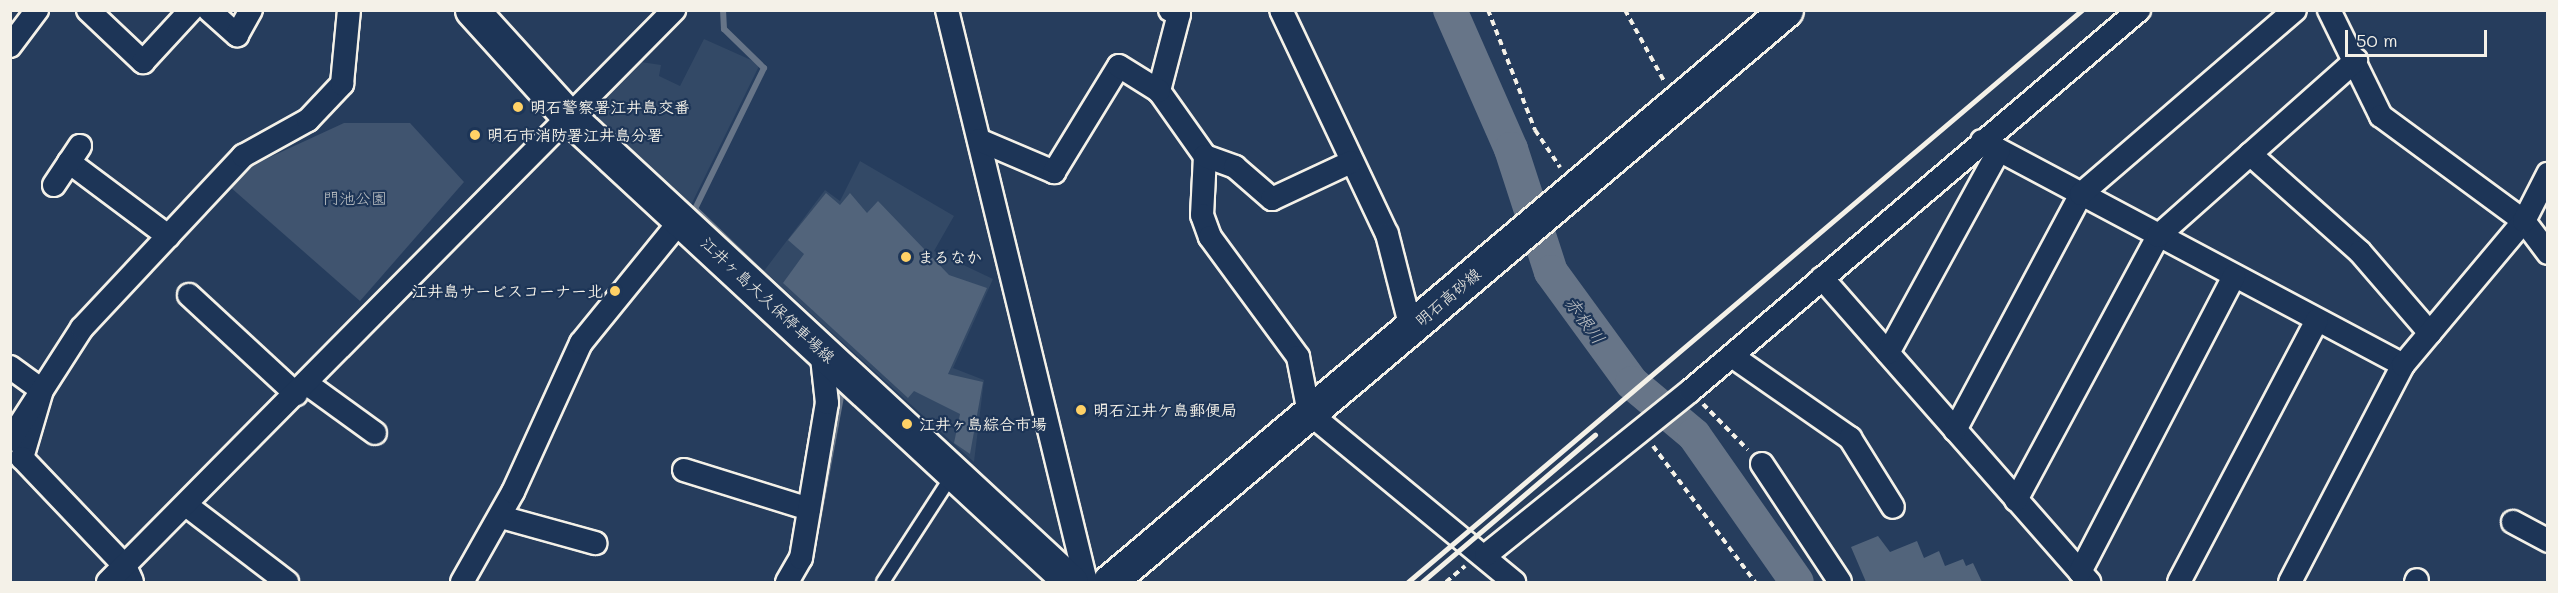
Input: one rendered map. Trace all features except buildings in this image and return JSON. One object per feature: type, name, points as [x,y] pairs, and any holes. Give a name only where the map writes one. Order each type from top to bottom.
[{"type":"main road","name":"江井ヶ島大久保停車場線","points":[[472,10],[569,117],[1071,582]]},
{"type":"main road","name":"明石高砂線","points":[[1109,582],[1786,10]]},
{"type":"street","points":[[10,46],[37,10]]},
{"type":"street","points":[[88,10],[143,62],[191,10]]},
{"type":"street","points":[[209,10],[237,34],[251,10]]},
{"type":"street","points":[[10,440],[82,328],[243,156],[308,120],[342,84],[349,10]]},
{"type":"street","points":[[108,582],[128,574],[186,505],[674,10]]},
{"type":"street","points":[[947,10],[1086,582]]},
{"type":"street","points":[[1281,10],[1387,234],[1411,328]]},
{"type":"street","points":[[1486,555],[1690,391],[1822,279],[1990,146],[2139,10]]},
{"type":"street","points":[[1955,430],[2081,194],[2295,10]]},
{"type":"street","points":[[2329,10],[2356,60],[2381,116],[2524,221],[2547,253]]},
{"type":"street","points":[[1159,91],[1176,12]]},
{"type":"street","points":[[2016,500],[2158,236],[2356,60]]},
{"type":"street","points":[[979,140],[1054,172],[1119,66],[1159,91],[1205,156],[1235,167],[1272,199],[1351,162]]},
{"type":"street","points":[[1990,146],[2403,365]]},
{"type":"street","points":[[1888,353],[1990,146]]},
{"type":"street","points":[[54,186],[74,154],[168,236]]},
{"type":"street","points":[[2250,154],[2360,252],[2430,333]]},
{"type":"street","points":[[1205,156],[1202,215],[1210,237],[1298,357],[1309,413],[1486,555],[1514,582]]},
{"type":"street","points":[[2289,582],[2403,365],[2524,221],[2546,184]]},
{"type":"street","points":[[462,582],[501,517],[581,343],[681,220]]},
{"type":"street","points":[[1822,279],[2085,577],[2234,276]]},
{"type":"street","points":[[189,295],[301,388],[375,433]]},
{"type":"street","points":[[2179,582],[2317,320]]},
{"type":"street","points":[[787,582],[801,558],[827,404],[821,349]]},
{"type":"street","points":[[1731,356],[1850,438],[1893,507]]},
{"type":"street","points":[[10,367],[42,390]]},
{"type":"street","points":[[42,390],[22,458],[128,574]]},
{"type":"street","points":[[1761,464],[1840,582]]},
{"type":"street","points":[[684,470],[809,509]]},
{"type":"street","points":[[186,505],[287,582]]},
{"type":"street","points":[[501,517],[595,543]]},
{"type":"street","points":[[2512,522],[2547,541]]},
{"type":"lane","points":[[883,582],[954,473]]},
{"type":"path","points":[[1488,10],[1535,129],[1575,190]]},
{"type":"path","points":[[1625,10],[1677,104]]},
{"type":"path","points":[[1690,391],[1761,464]]},
{"type":"path","points":[[1642,430],[1755,582]]},
{"type":"shaded area","points":[[704,39],[760,64],[690,207],[585,110],[641,62],[661,65],[659,76],[680,86]]},
{"type":"shaded area","points":[[860,161],[954,216],[934,251],[993,279],[953,368],[984,380],[974,462],[764,271],[825,190],[840,201]]},
{"type":"green space","name":"門池公園","points":[[344,123],[410,123],[464,182],[360,301],[229,186],[255,164]]},
{"type":"waterway","points":[[723,10],[724,29],[764,68],[695,209],[791,301]]},
{"type":"waterway","name":"赤根川","points":[[1450,10],[1511,149],[1551,272],[1632,383],[1694,435],[1797,582]]},
{"type":"waterway","points":[[817,526],[843,386]]},
{"type":"railway","points":[[1408,582],[2082,10]]},
{"type":"railway","points":[[1422,582],[1595,435]]},
{"type":"place","name":"明石警察署江井島交番","points":[[518,107]]},
{"type":"place","name":"明石市消防署江井島分署","points":[[475,135]]},
{"type":"place","name":"まるなか","points":[[906,257]]},
{"type":"place","name":"江井島サービスコーナー北","points":[[615,291]]},
{"type":"place","name":"明石江井ケ島郵便局","points":[[1081,410]]},
{"type":"place","name":"江井ヶ島綜合市場","points":[[907,424]]}]
